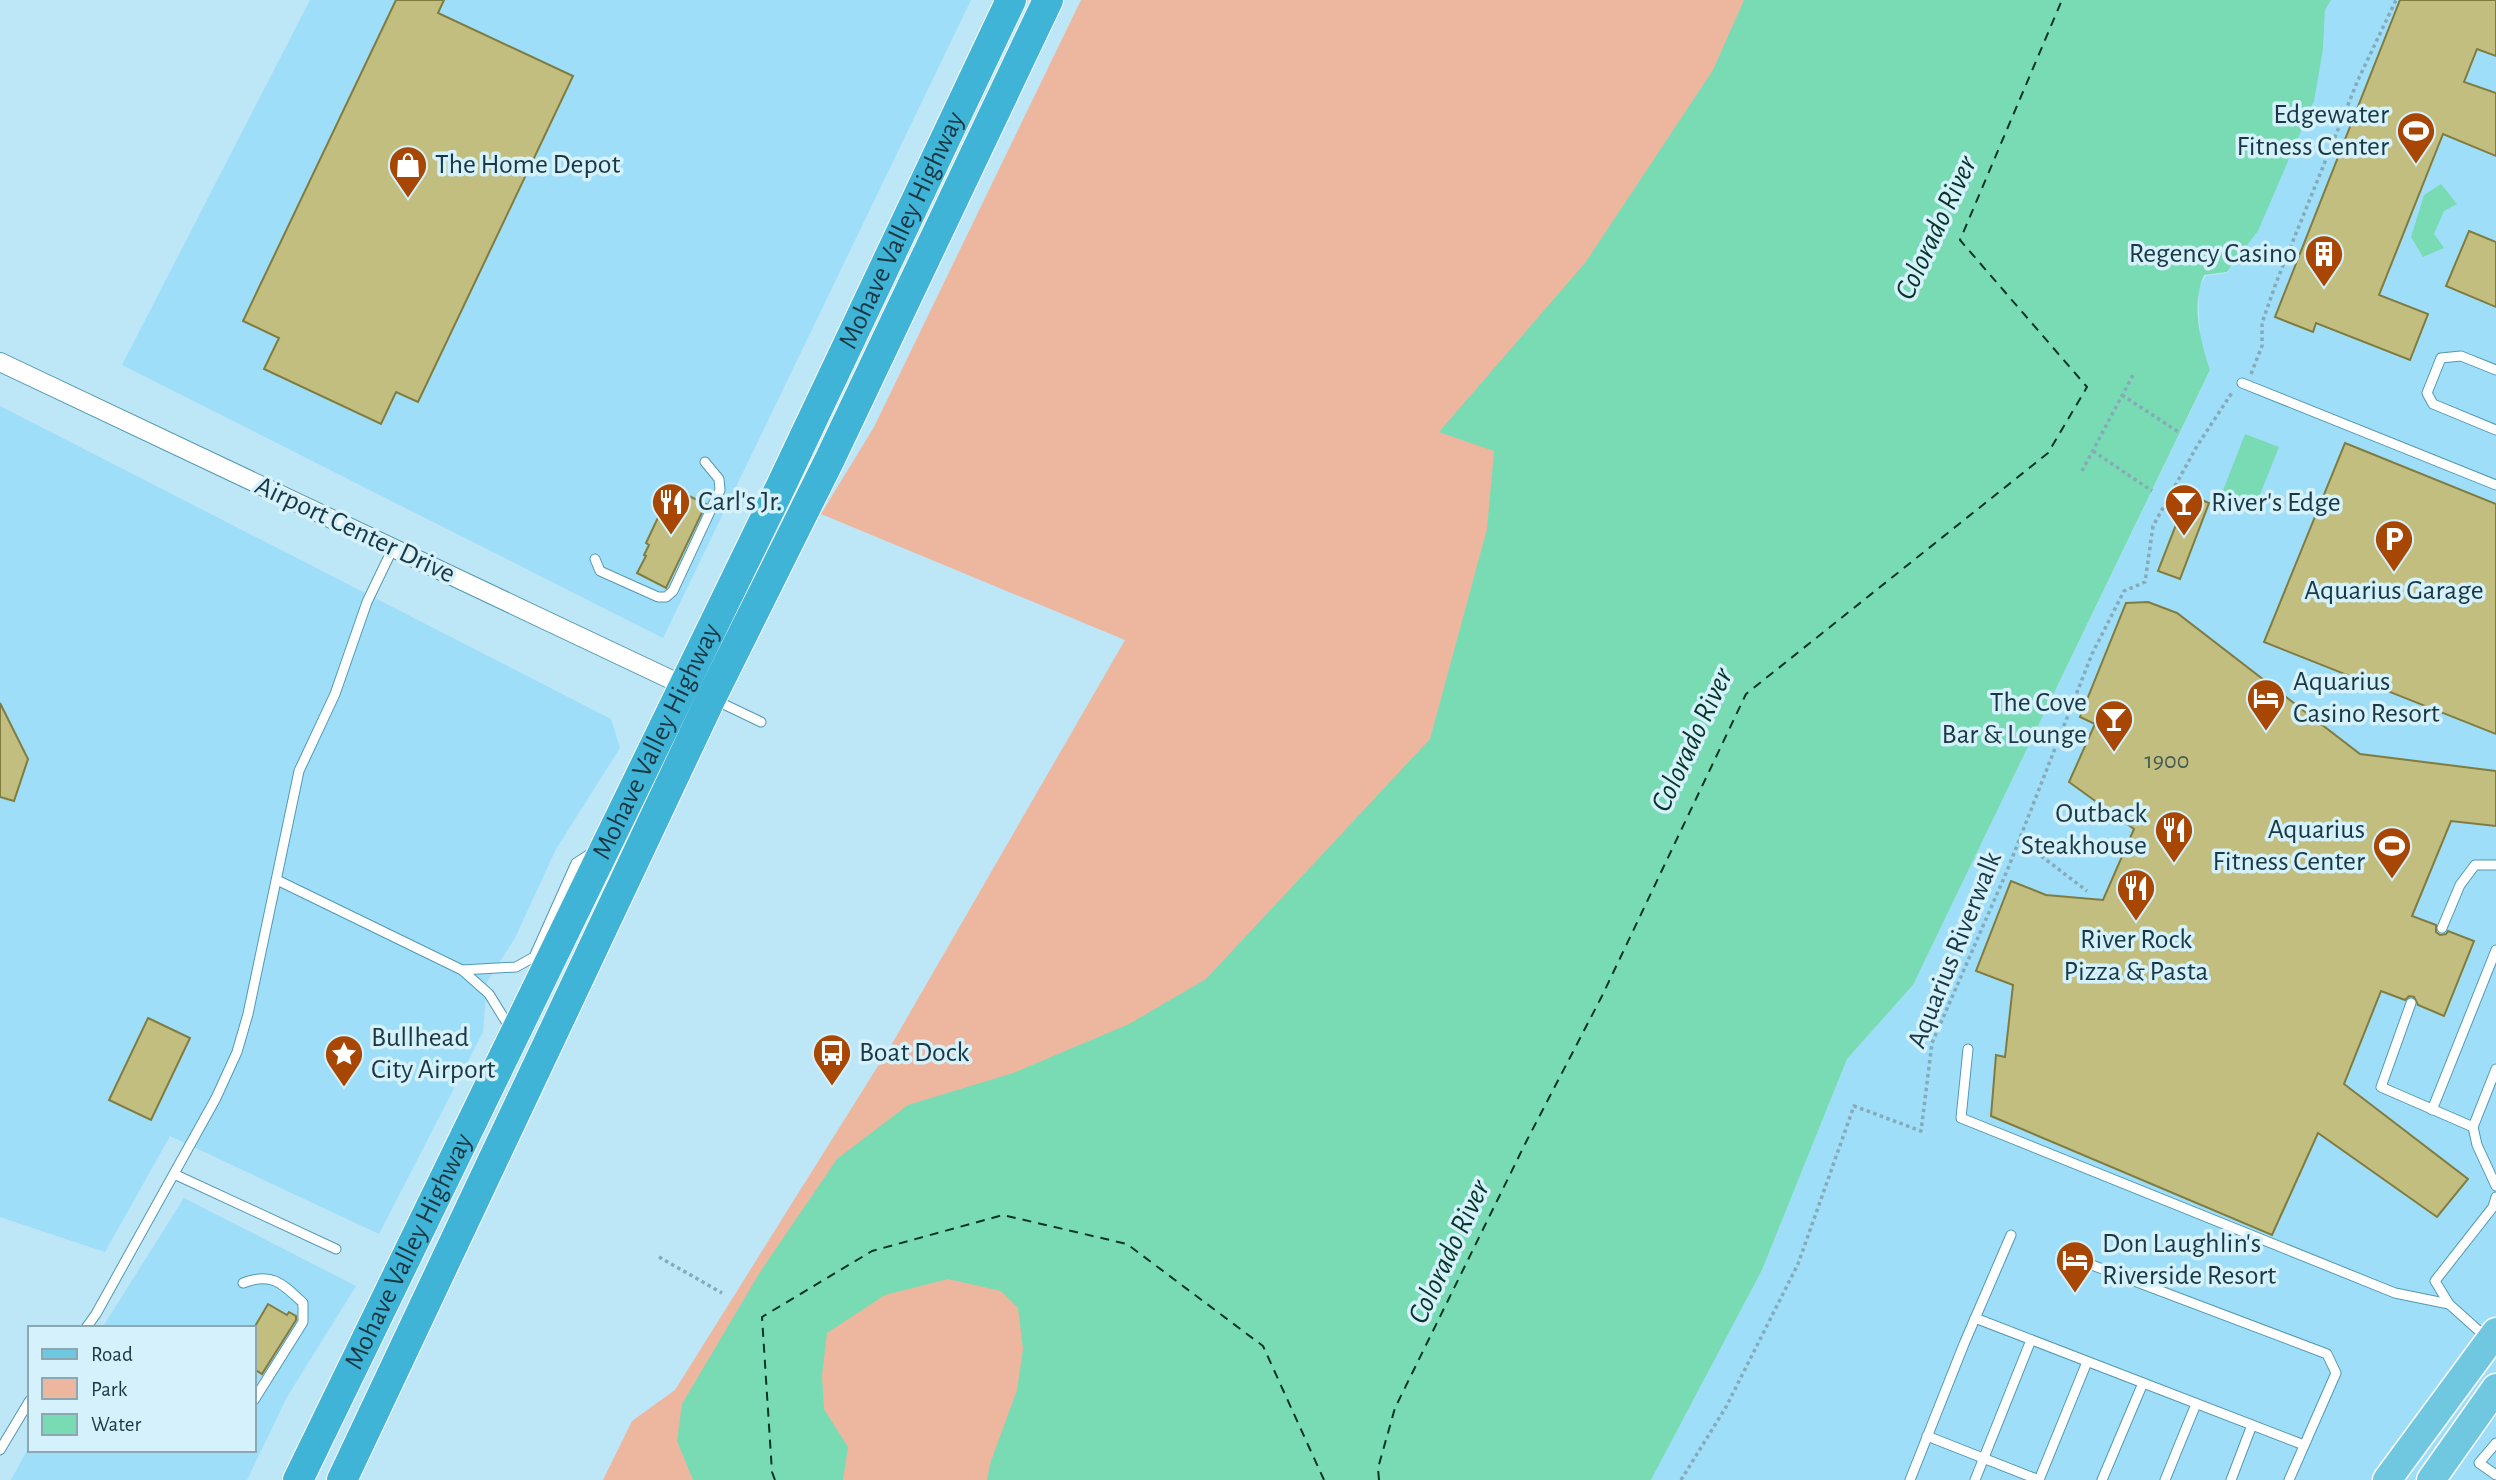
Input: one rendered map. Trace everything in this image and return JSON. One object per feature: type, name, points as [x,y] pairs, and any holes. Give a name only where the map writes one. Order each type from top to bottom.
[{"type":"highway","name":"Mohave Valley Highway","points":[[298,1480],[609,841],[1011,0]]},
{"type":"highway","name":"Mohave Valley Highway","points":[[342,1480],[711,698],[830,459],[1048,0]]},
{"type":"main road","points":[[2387,1480],[2494,1339]]},
{"type":"main road","points":[[2431,1480],[2495,1390]]},
{"type":"street","name":"Airport Center Drive","points":[[0,362],[711,698]]},
{"type":"lane","points":[[2496,370],[2461,356],[2441,358],[2427,393],[2433,404],[2496,430]]},
{"type":"lane","points":[[2242,383],[2496,485]]},
{"type":"lane","points":[[595,559],[600,571],[658,597],[666,597],[673,591],[720,490],[719,479],[705,462]]},
{"type":"lane","points":[[87,1326],[216,1098],[237,1052],[248,1014],[299,771],[335,694],[367,602],[393,548]]},
{"type":"lane","points":[[711,698],[761,722]]},
{"type":"lane","points":[[462,970],[516,967],[534,957],[576,863],[609,841]]},
{"type":"lane","points":[[2442,928],[2460,885],[2475,866],[2496,865]]},
{"type":"lane","points":[[277,880],[462,970],[489,994],[514,1035]]},
{"type":"lane","points":[[2432,1110],[2496,950]]},
{"type":"lane","points":[[2411,1003],[2381,1087],[2473,1128]]},
{"type":"lane","points":[[1968,1049],[1961,1118],[2395,1293],[2449,1304]]},
{"type":"lane","points":[[2496,1069],[2473,1128],[2477,1145],[2496,1186]]},
{"type":"lane","points":[[174,1174],[336,1249]]},
{"type":"lane","points":[[2494,1339],[2449,1304],[2435,1281],[2493,1207],[2496,1197]]},
{"type":"lane","points":[[1910,1480],[2011,1235]]},
{"type":"lane","points":[[2076,1259],[2327,1354],[2336,1373],[2289,1480]]},
{"type":"lane","points":[[243,1283],[258,1277],[282,1283],[303,1303],[303,1322],[256,1397]]},
{"type":"lane","points":[[1975,1318],[2304,1445]]},
{"type":"lane","points":[[1975,1480],[2031,1340]]},
{"type":"lane","points":[[1927,1436],[2039,1480],[2087,1362]]},
{"type":"lane","points":[[2102,1480],[2143,1383]]},
{"type":"lane","points":[[0,1450],[28,1403]]},
{"type":"lane","points":[[2165,1480],[2196,1404]]},
{"type":"lane","points":[[2231,1480],[2252,1425]]},
{"type":"lane","points":[[2496,1443],[2479,1464],[2496,1475]]},
{"type":"path","points":[[2242,383],[2249,377],[2262,346],[2262,323],[2276,283],[2358,80],[2396,0]]},
{"type":"path","points":[[2082,471],[2133,375]]},
{"type":"path","name":"Aquarius Riverwalk","points":[[1681,1480],[1726,1407],[1798,1264],[1854,1106],[1921,1131],[1932,1043],[1952,1002],[2092,654],[2124,591],[2145,582],[2153,526],[2197,446],[2234,390],[2242,383]]},
{"type":"path","points":[[2122,395],[2180,433]]},
{"type":"path","points":[[2092,451],[2152,491]]},
{"type":"path","points":[[2019,839],[2087,891]]},
{"type":"path","points":[[659,1257],[722,1293]]},
{"type":"shaded area","points":[[310,0],[971,0],[663,638],[122,365]]},
{"type":"shaded area","points":[[2331,0],[2496,0],[2496,1480],[1651,1480],[1762,1270],[1847,1059],[1913,985],[2210,371],[2200,338],[2198,289],[2206,276],[2227,273],[2258,231],[2323,49],[2325,10]]},
{"type":"shaded area","points":[[0,406],[611,719],[620,748],[556,849],[515,938],[487,982],[483,1032],[379,1234],[170,1136],[105,1252],[0,1217]]},
{"type":"shaded area","points":[[184,1198],[356,1286],[287,1397],[247,1480],[11,1480],[28,1449],[28,1452],[256,1452],[256,1326],[103,1326]]},
{"type":"green space","points":[[1081,0],[1812,0],[1117,1480],[603,1480],[632,1421],[675,1390],[893,1042],[1125,640],[821,514],[874,427]]},
{"type":"water","name":"Colorado River","points":[[1744,0],[2331,0],[2325,10],[2323,49],[2314,101],[2258,231],[2227,272],[2204,275],[2200,286],[2198,322],[2210,370],[1913,985],[1847,1059],[1762,1270],[1651,1480],[987,1480],[990,1464],[1017,1390],[1023,1349],[1018,1308],[1001,1291],[948,1279],[885,1295],[827,1333],[822,1375],[824,1409],[848,1447],[843,1480],[693,1480],[677,1441],[682,1404],[760,1272],[837,1159],[908,1105],[1013,1073],[1129,1024],[1206,979],[1430,739],[1487,529],[1494,451],[1439,432],[1585,263],[1713,70]]},
{"type":"water","points":[[2441,184],[2457,204],[2444,211],[2434,234],[2444,248],[2423,257],[2411,237],[2424,195]]},
{"type":"water","points":[[2245,434],[2279,447],[2253,512],[2220,498]]},
{"type":"building","name":"The Home Depot","points":[[396,0],[444,0],[438,13],[573,76],[418,402],[396,392],[381,424],[264,369],[279,338],[243,321]]},
{"type":"building","points":[[2400,0],[2496,0],[2496,56],[2477,49],[2464,82],[2496,93],[2496,156],[2443,134],[2379,295],[2428,314],[2410,360],[2316,323],[2313,332],[2275,317]]},
{"type":"building","points":[[2469,231],[2496,242],[2496,307],[2446,286]]},
{"type":"building","name":"Aquarius Garage","points":[[2345,443],[2496,504],[2496,734],[2264,642]]},
{"type":"building","name":"Carl's Jr.","points":[[672,488],[706,504],[666,588],[637,573],[646,556],[644,555],[649,545],[646,543]]},
{"type":"building","name":"River's Edge","points":[[2188,494],[2209,503],[2180,579],[2158,571]]},
{"type":"building","name":"Aquarius Casino Resort","points":[[2148,602],[2177,613],[2360,754],[2496,771],[2496,826],[2451,821],[2412,916],[2436,925],[2436,932],[2440,935],[2448,931],[2474,941],[2444,1016],[2418,1005],[2414,997],[2409,996],[2405,1000],[2381,991],[2344,1084],[2468,1179],[2437,1217],[2318,1133],[2272,1235],[1991,1116],[1996,1055],[2005,1057],[2013,985],[1976,971],[2011,881],[2046,895],[2103,900],[2134,829],[2069,782],[2095,724],[2080,717],[2126,603]]},
{"type":"building","points":[[0,703],[28,759],[14,801],[0,797]]},
{"type":"building","points":[[148,1018],[190,1038],[151,1120],[109,1100]]},
{"type":"building","points":[[268,1304],[287,1315],[289,1312],[296,1316],[262,1374],[256,1370],[255,1326]]},
{"type":"ferry route","points":[[1379,1480],[1378,1468],[1395,1408],[1526,1142],[1602,996],[1746,694],[2048,453],[2087,387],[1960,240],[2062,0]]},
{"type":"ferry route","points":[[775,1480],[772,1472],[762,1317],[872,1251],[1003,1215],[1127,1244],[1263,1346],[1324,1480]]},
{"type":"place","name":"Edgewater Fitness Center","points":[[2416,165]]},
{"type":"place","name":"The Home Depot","points":[[408,199]]},
{"type":"place","name":"Regency Casino","points":[[2324,288]]},
{"type":"place","name":"Carl's Jr.","points":[[671,536]]},
{"type":"place","name":"River's Edge","points":[[2184,537]]},
{"type":"place","name":"Aquarius Garage","points":[[2394,573]]},
{"type":"place","name":"Aquarius Casino Resort","points":[[2266,732]]},
{"type":"place","name":"The Cove Bar & Lounge","points":[[2114,753]]},
{"type":"place","name":"Outback Steakhouse","points":[[2174,864]]},
{"type":"place","name":"Aquarius Fitness Center","points":[[2392,880]]},
{"type":"place","name":"River Rock Pizza & Pasta","points":[[2136,922]]},
{"type":"place","name":"Boat Dock","points":[[832,1087]]},
{"type":"place","name":"Bullhead City Airport","points":[[344,1088]]},
{"type":"place","name":"Don Laughlin's Riverside Resort","points":[[2075,1294]]}]
